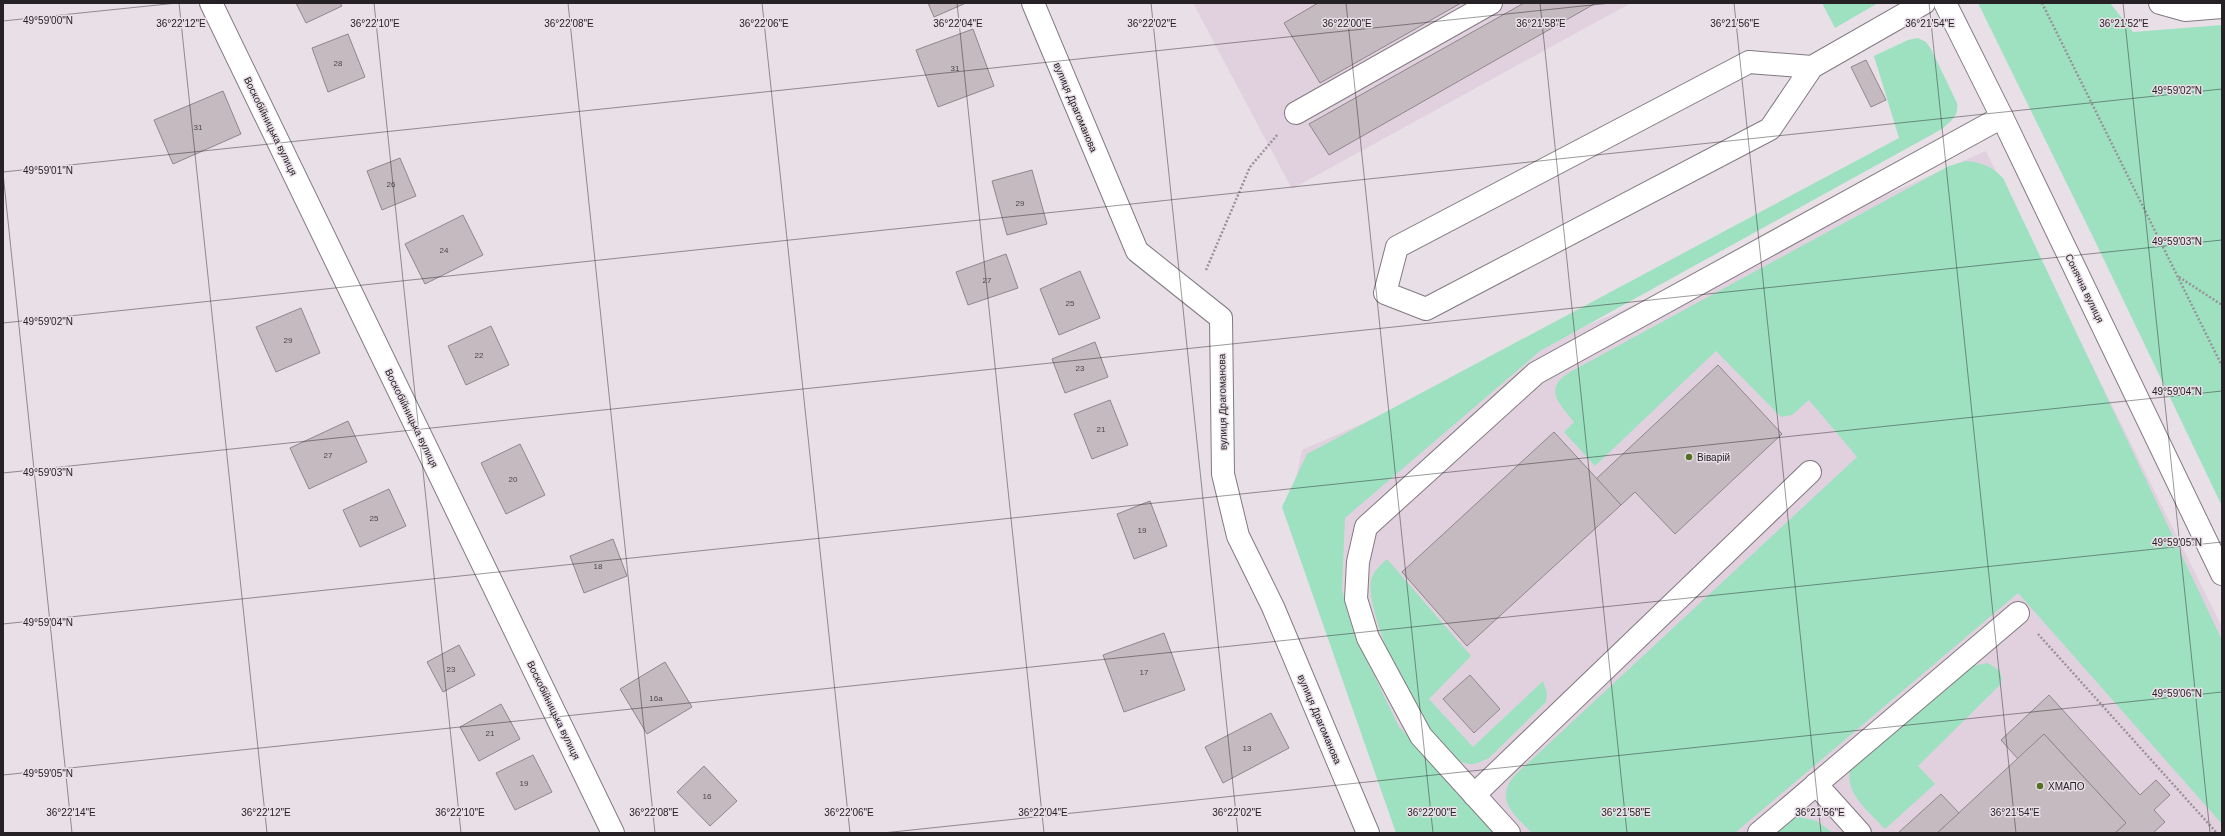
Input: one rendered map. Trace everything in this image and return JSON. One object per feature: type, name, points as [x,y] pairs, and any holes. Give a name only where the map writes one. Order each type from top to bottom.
[{"type":"street","name":"Воскобійницька вулиця","points":[[211,3],[614,833]]},
{"type":"street","name":"вулиця Драгоманова","points":[[1033,3],[1137,251],[1221,318],[1223,474],[1238,536],[1273,607],[1368,833]]},
{"type":"street","points":[[1296,112],[1491,3]]},
{"type":"street","points":[[1812,67],[1749,62],[1397,247],[1385,293],[1426,309],[1770,129],[1812,67],[1924,3]]},
{"type":"street","name":"Сонячна вулиця","points":[[1945,3],[2002,117],[2222,574]]},
{"type":"street","points":[[2160,3],[2185,10],[2222,7]]},
{"type":"street","points":[[1509,833],[1421,736],[1368,638],[1356,599],[1358,562],[1366,527],[1536,373],[2002,117]]},
{"type":"street","points":[[1474,795],[1810,472]]},
{"type":"street","points":[[1759,833],[2018,613]]},
{"type":"street","points":[[1816,784],[1860,833]]},
{"type":"path","points":[[2042,3],[2222,366]]},
{"type":"path","points":[[1194,297],[1250,167],[1296,112]]},
{"type":"path","points":[[2178,276],[2222,305]]},
{"type":"path","points":[[2018,613],[2216,833]]},
{"type":"shaded area","points":[[1193,3],[1631,3],[1292,189]]},
{"type":"shaded area","points":[[1986,151],[2222,627],[2222,833],[1417,833],[1290,506],[1302,450]]},
{"type":"green space","points":[[1822,3],[1878,3],[1835,28]]},
{"type":"green space","points":[[1978,3],[2110,3],[2133,32],[2222,25],[2222,506],[2095,241]]},
{"type":"green space","points":[[1918,38],[1926,42],[1931,49],[1957,103],[1956,115],[1942,129],[1540,351],[1345,518],[1342,589],[1346,607],[1354,634],[1399,727],[1443,771],[1498,833],[1396,833],[1282,507],[1307,454],[1899,138],[1874,56],[1908,40]]},
{"type":"green space","points":[[1966,161],[1986,166],[2003,178],[2222,640],[2222,824],[2018,593],[1735,833],[1532,833],[1514,814],[1506,800],[1508,785],[1514,776],[1857,457],[1809,400],[1792,415],[1781,417],[1716,351],[1595,466],[1564,432],[1574,422],[1556,397],[1555,391],[1557,384],[1570,372],[1949,166]]},
{"type":"green space","points":[[1387,559],[1471,656],[1429,699],[1473,747],[1543,681],[1547,693],[1546,702],[1489,758],[1474,764],[1469,764],[1453,756],[1436,739],[1419,714],[1403,684],[1378,623],[1372,598],[1372,577]]},
{"type":"green space","points":[[1988,663],[1999,670],[2002,678],[2000,685],[1918,766],[1935,784],[1885,829],[1855,795],[1849,779],[1850,770],[1965,670],[1972,666]]},
{"type":"green space","points":[[1800,817],[1817,821],[1833,833],[1777,833],[1792,819]]},
{"type":"building","points":[[296,3],[340,3],[342,6],[306,23]]},
{"type":"building","points":[[928,3],[966,3],[934,17]]},
{"type":"building","points":[[1318,3],[1461,3],[1320,83],[1284,23]]},
{"type":"building","points":[[1524,3],[1596,3],[1329,155],[1309,124]]},
{"type":"building","points":[[973,29],[994,86],[938,107],[916,50]]},
{"type":"building","points":[[348,34],[365,77],[328,92],[312,48]]},
{"type":"building","points":[[1866,60],[1886,100],[1871,107],[1851,67]]},
{"type":"building","points":[[223,91],[241,134],[173,164],[154,120]]},
{"type":"building","points":[[400,158],[416,196],[382,210],[367,171]]},
{"type":"building","points":[[1032,170],[1047,224],[1007,235],[992,181]]},
{"type":"building","points":[[463,215],[483,255],[425,284],[405,244]]},
{"type":"building","points":[[1006,254],[1018,288],[968,305],[956,272]]},
{"type":"building","points":[[1080,271],[1100,318],[1059,335],[1040,289]]},
{"type":"building","points":[[301,308],[320,353],[276,372],[256,327]]},
{"type":"building","points":[[491,326],[509,365],[466,385],[448,346]]},
{"type":"building","points":[[1095,342],[1108,377],[1065,393],[1052,359]]},
{"type":"building","name":"Віварій","points":[[1718,365],[1782,434],[1675,534],[1635,492],[1621,505],[1596,479]]},
{"type":"building","points":[[1110,400],[1128,445],[1092,459],[1074,414]]},
{"type":"building","points":[[348,421],[367,462],[309,489],[290,448]]},
{"type":"building","points":[[1554,432],[1621,505],[1467,646],[1402,572]]},
{"type":"building","points":[[520,444],[545,495],[506,514],[481,463]]},
{"type":"building","points":[[389,489],[406,526],[360,547],[343,510]]},
{"type":"building","points":[[1150,501],[1167,546],[1134,559],[1117,514]]},
{"type":"building","points":[[613,539],[627,576],[584,593],[570,556]]},
{"type":"building","points":[[1164,633],[1185,690],[1124,712],[1103,655]]},
{"type":"building","points":[[459,645],[475,675],[443,692],[427,662]]},
{"type":"building","points":[[665,662],[692,707],[647,734],[620,689]]},
{"type":"building","points":[[1470,675],[1500,709],[1474,733],[1443,699]]},
{"type":"building","points":[[2049,695],[2140,795],[2156,780],[2170,795],[2154,810],[2165,822],[2153,833],[2115,833],[2126,823],[2044,734],[2018,759],[2001,740]]},
{"type":"building","points":[[501,704],[520,739],[479,761],[460,727]]},
{"type":"building","points":[[1271,713],[1289,748],[1223,783],[1205,747]]},
{"type":"building","name":"ХМАПО","points":[[2044,734],[2126,823],[2115,833],[1937,833]]},
{"type":"building","points":[[533,755],[552,792],[515,810],[496,773]]},
{"type":"building","points":[[704,766],[737,801],[710,826],[677,792]]},
{"type":"building","points":[[1941,794],[1959,813],[1937,833],[1898,833]]},
{"type":"place","name":"Віварій","points":[[1689,457]]},
{"type":"place","name":"ХМАПО","points":[[2040,786]]}]
